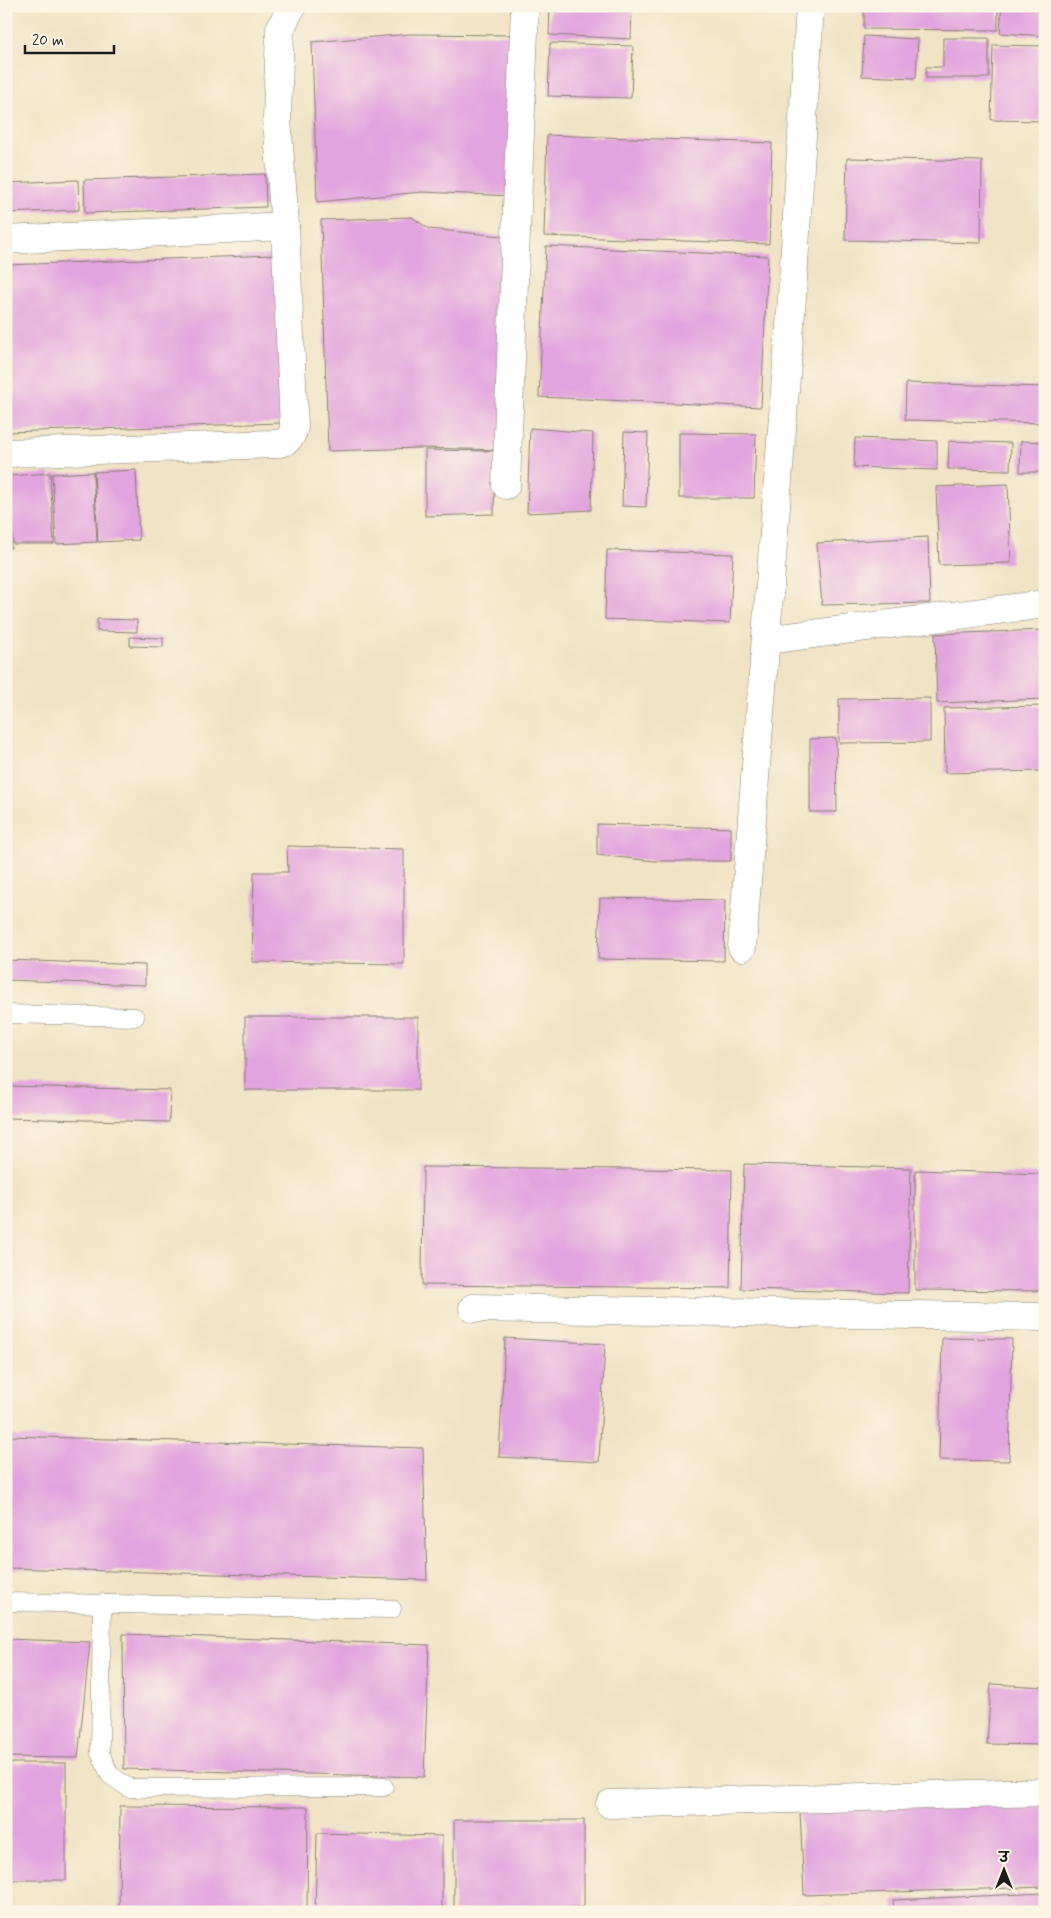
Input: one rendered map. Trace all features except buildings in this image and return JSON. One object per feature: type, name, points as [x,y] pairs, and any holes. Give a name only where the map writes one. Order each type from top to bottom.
[{"type":"street","points":[[6,453],[283,443],[292,436],[294,427],[278,118],[280,29],[292,6]]},
{"type":"street","points":[[506,485],[525,6]]},
{"type":"street","points":[[742,948],[791,312],[810,6]]},
{"type":"street","points":[[6,240],[285,226]]},
{"type":"street","points":[[766,640],[1045,604]]},
{"type":"street","points":[[473,1308],[1045,1317]]},
{"type":"street","points":[[610,1804],[1045,1792]]},
{"type":"lane","points":[[6,1014],[135,1017]]},
{"type":"lane","points":[[6,1602],[392,1609]]},
{"type":"lane","points":[[102,1603],[100,1753],[110,1775],[129,1788],[384,1787]]}]
